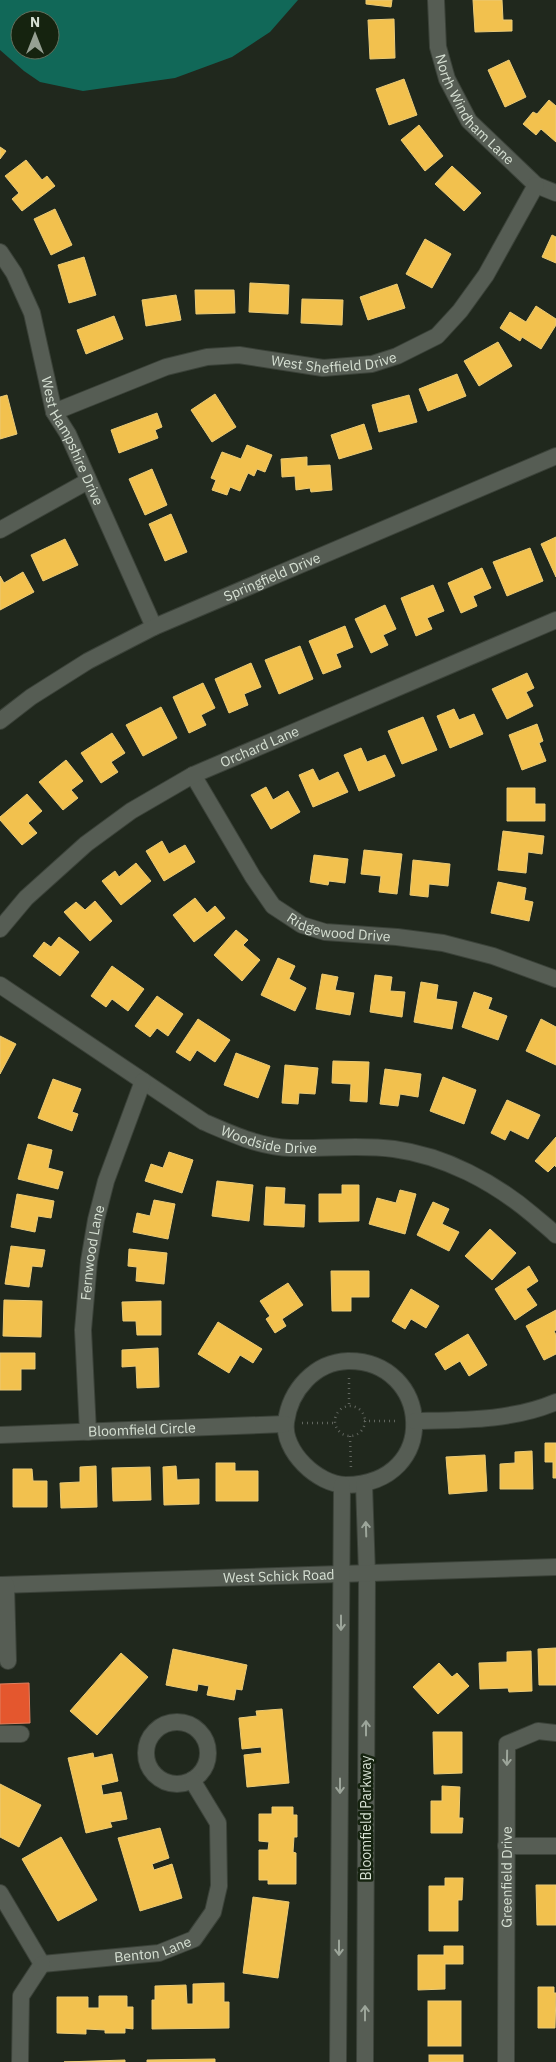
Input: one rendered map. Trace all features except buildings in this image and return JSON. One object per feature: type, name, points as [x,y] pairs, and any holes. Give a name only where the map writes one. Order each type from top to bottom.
[{"type":"street","name":"North Windham Lane","points":[[436,0],[438,47],[447,79],[458,104],[469,121],[536,185],[556,193]]},
{"type":"street","name":"West Sheffield Drive","points":[[54,412],[166,367],[207,357],[239,355],[323,368],[372,364],[397,356],[437,336],[460,311],[486,274],[536,185]]},
{"type":"street","name":"West Hampshire Drive","points":[[0,252],[14,273],[32,313],[54,412],[68,434],[154,627]]},
{"type":"street","name":"Springfield Drive","points":[[0,721],[31,697],[88,661],[154,627],[556,456]]},
{"type":"street","points":[[0,530],[88,482]]},
{"type":"street","name":"Orchard Lane","points":[[0,930],[26,898],[86,844],[131,811],[193,775],[556,620]]},
{"type":"street","name":"Ridgewood Drive","points":[[193,775],[253,877],[273,906],[302,925],[325,932],[397,937],[443,943],[493,956],[556,979]]},
{"type":"street","name":"Woodside Drive","points":[[0,985],[204,1122],[246,1140],[290,1148],[353,1146],[394,1149],[435,1159],[468,1172],[503,1192],[556,1235]]},
{"type":"street","name":"Fernwood Lane","points":[[88,1432],[83,1330],[89,1261],[96,1220],[106,1181],[142,1082]]},
{"type":"street","points":[[348,1361],[361,1361],[382,1368],[399,1382],[410,1401],[415,1421],[412,1438],[406,1454],[397,1467],[385,1477],[352,1485],[322,1480],[310,1470],[297,1457],[289,1441],[285,1424],[291,1403],[302,1384],[318,1369],[348,1361]]},
{"type":"street","points":[[415,1421],[489,1419],[519,1414],[556,1402]]},
{"type":"street","name":"Bloomfield Circle","points":[[0,1434],[285,1424]]},
{"type":"street","points":[[352,1485],[367,1574]]},
{"type":"street","points":[[341,1574],[352,1485]]},
{"type":"street","name":"West Schick Road","points":[[3,1585],[556,1567]]},
{"type":"street","name":"Bloomfield Parkway","points":[[338,2062],[341,1574]]},
{"type":"street","name":"Bloomfield Parkway","points":[[365,2062],[367,1574]]},
{"type":"street","points":[[3,1585],[8,1661]]},
{"type":"street","name":"Greenfield Drive","points":[[506,2062],[507,1744],[538,1731],[556,1733]]},
{"type":"street","points":[[0,1734],[21,1734]]},
{"type":"street","name":"Benton Lane","points":[[42,1964],[159,1953],[194,1939],[213,1912],[220,1886],[218,1823],[192,1780]]},
{"type":"street","points":[[506,1846],[556,1846]]},
{"type":"street","points":[[0,1893],[42,1964],[21,1996],[20,2062]]},
{"type":"path","points":[[348,1361],[349,1406]]},
{"type":"path","points":[[349,1406],[358,1409],[364,1417],[364,1421],[358,1433],[350,1436],[338,1430],[335,1423],[337,1413],[344,1407],[349,1406]]},
{"type":"path","points":[[364,1421],[415,1421]]},
{"type":"path","points":[[285,1424],[335,1423]]},
{"type":"path","points":[[350,1436],[352,1485]]},
{"type":"water","points":[[0,0],[298,0],[270,32],[232,57],[175,78],[83,91],[40,82],[11,60],[60,60],[60,10],[10,10],[10,59],[0,50]]}]
